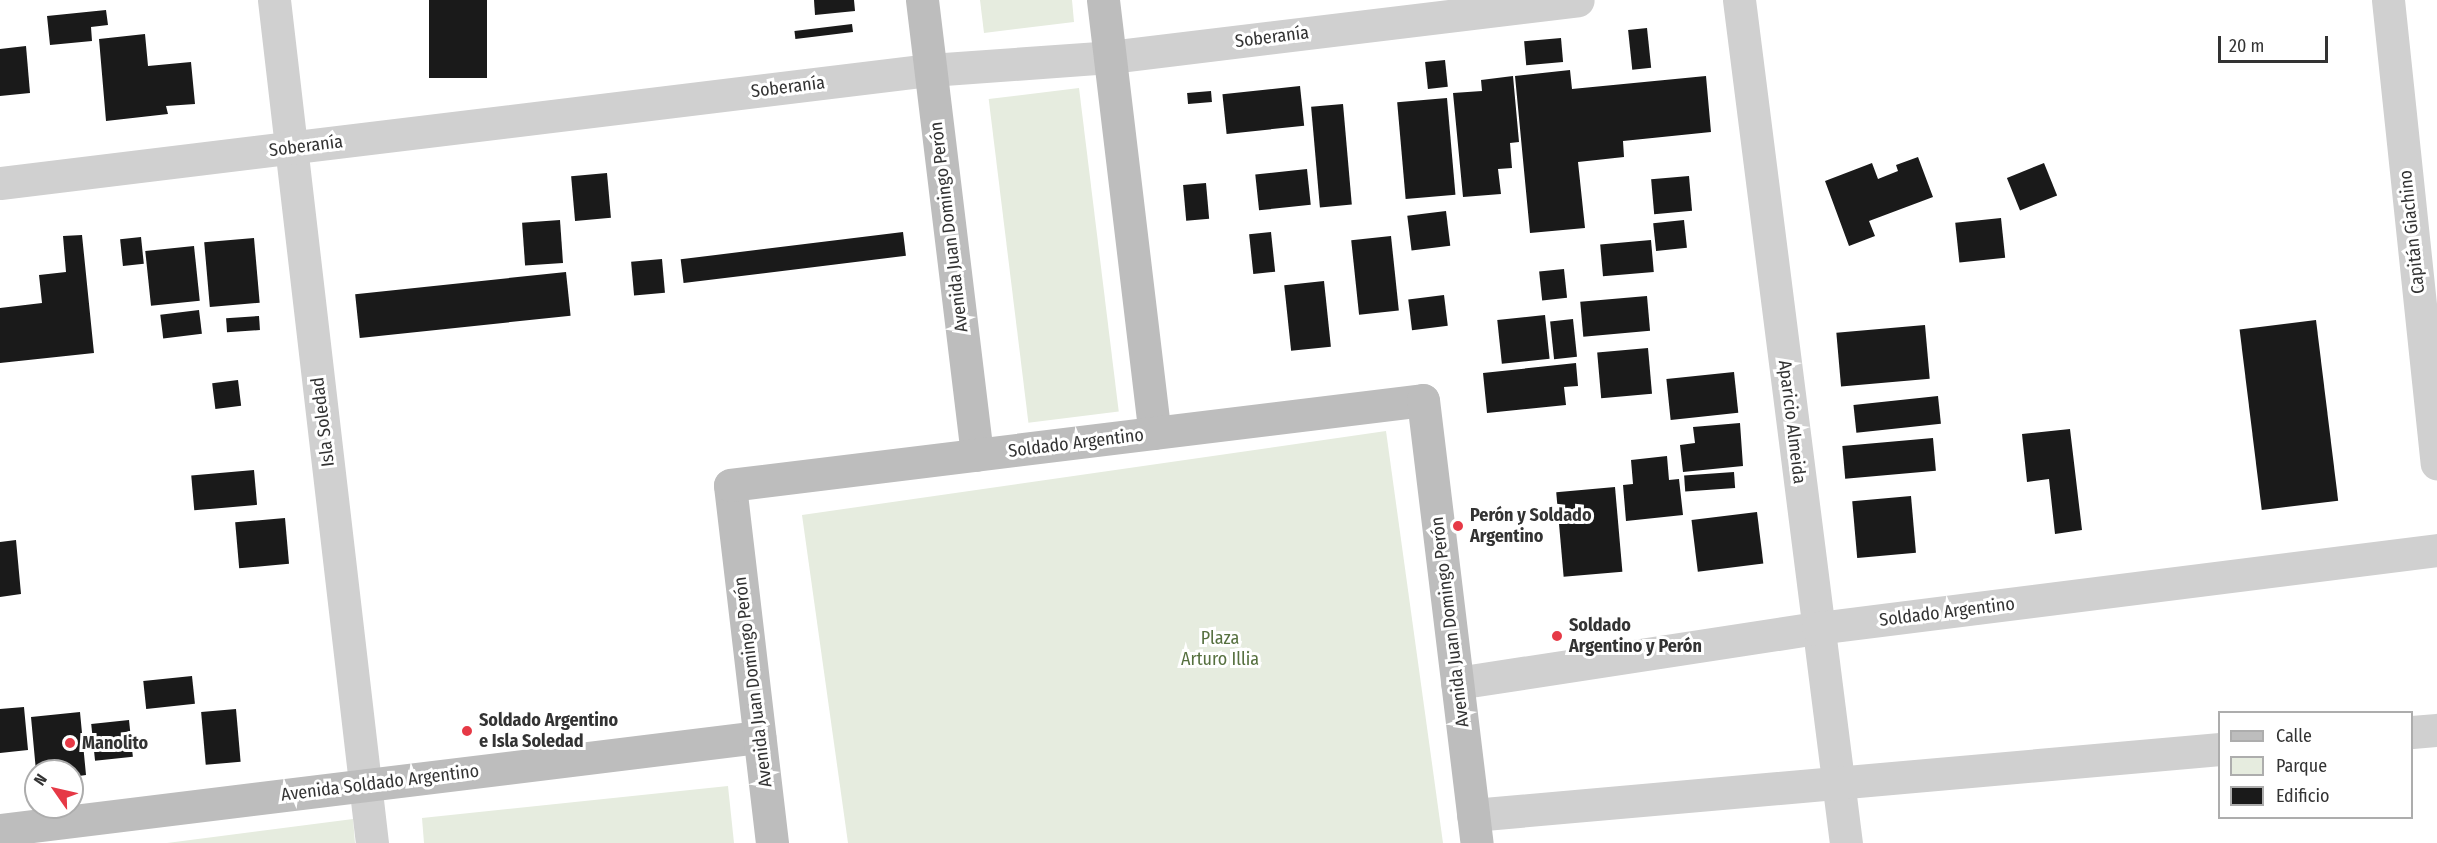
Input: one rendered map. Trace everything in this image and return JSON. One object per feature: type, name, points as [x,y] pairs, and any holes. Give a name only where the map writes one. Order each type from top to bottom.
[{"type":"main road","name":"Avenida Juan Domingo Perón","points":[[922,0],[977,455]]},
{"type":"main road","points":[[1103,0],[1155,433]]},
{"type":"main road","name":"Avenida Juan Domingo Perón","points":[[1423,400],[1475,829]]},
{"type":"main road","name":"Soldado Argentino","points":[[730,485],[1423,400]]},
{"type":"main road","name":"Avenida Juan Domingo Perón","points":[[730,485],[771,843]]},
{"type":"main road","name":"Avenida Soldado Argentino","points":[[0,830],[759,737]]},
{"type":"street","name":"Isla Soledad","points":[[274,0],[372,843]]},
{"type":"street","name":"Soberanía","points":[[0,183],[930,70],[1110,57],[1578,0]]},
{"type":"street","name":"Aparicio Almeida","points":[[1739,0],[1846,843]]},
{"type":"street","name":"Capitán Giachino","points":[[2388,0],[2437,463]]},
{"type":"street","name":"Soldado Argentino","points":[[1457,683],[1818,628],[2437,550]]},
{"type":"street","points":[[2413,732],[2437,730]]},
{"type":"street","points":[[1475,829],[1840,783],[2218,749]]},
{"type":"green space","points":[[980,0],[1072,0],[1074,22],[984,33]]},
{"type":"green space","points":[[1079,88],[1119,412],[1028,423],[989,99]]},
{"type":"green space","name":"Plaza Arturo Illia","points":[[1386,431],[1443,843],[848,843],[802,515]]},
{"type":"green space","points":[[728,786],[734,843],[424,843],[422,818]]},
{"type":"green space","points":[[353,819],[355,843],[167,843]]},
{"type":"building","points":[[429,0],[487,0],[487,78],[429,78]]},
{"type":"building","points":[[814,0],[854,0],[855,11],[815,15]]},
{"type":"building","points":[[106,10],[108,25],[91,27],[92,41],[50,45],[47,16]]},
{"type":"building","points":[[852,24],[853,32],[795,39],[794,31]]},
{"type":"building","points":[[1647,28],[1651,68],[1632,70],[1628,30]]},
{"type":"building","points":[[145,34],[148,66],[191,62],[195,104],[166,106],[168,114],[106,121],[99,39]]},
{"type":"building","points":[[1561,38],[1563,62],[1526,65],[1524,41]]},
{"type":"building","points":[[26,46],[30,93],[0,96],[0,49]]},
{"type":"building","points":[[1445,60],[1448,87],[1428,89],[1425,62]]},
{"type":"building","points":[[1570,70],[1572,89],[1706,76],[1711,132],[1623,141],[1624,157],[1578,162],[1585,228],[1530,233],[1515,76]]},
{"type":"building","points":[[1513,76],[1519,142],[1510,143],[1512,168],[1498,169],[1501,194],[1463,197],[1453,93],[1482,91],[1481,80]]},
{"type":"building","points":[[1300,86],[1304,126],[1227,134],[1222,94]]},
{"type":"building","points":[[1211,91],[1212,102],[1188,104],[1187,93]]},
{"type":"building","points":[[1447,98],[1455,195],[1406,199],[1397,102]]},
{"type":"building","points":[[1343,104],[1352,205],[1320,207],[1311,107]]},
{"type":"building","points":[[1918,157],[1933,197],[1869,221],[1875,236],[1849,246],[1825,181],[1872,163],[1878,179],[1898,171],[1896,165]]},
{"type":"building","points":[[2044,163],[2057,195],[2020,210],[2007,178]]},
{"type":"building","points":[[1307,169],[1311,205],[1259,210],[1255,174]]},
{"type":"building","points":[[607,173],[611,218],[575,221],[571,176]]},
{"type":"building","points":[[1689,176],[1692,211],[1654,214],[1651,179]]},
{"type":"building","points":[[1206,183],[1209,219],[1186,221],[1183,185]]},
{"type":"building","points":[[1446,211],[1450,246],[1412,250],[1407,216]]},
{"type":"building","points":[[2001,218],[2005,258],[1959,263],[1955,223]]},
{"type":"building","points":[[560,220],[563,263],[525,266],[522,223]]},
{"type":"building","points":[[1684,220],[1687,248],[1656,251],[1653,223]]},
{"type":"building","points":[[903,232],[906,256],[684,283],[681,259]]},
{"type":"building","points":[[1271,232],[1275,272],[1253,274],[1249,234]]},
{"type":"building","points":[[82,235],[94,353],[0,363],[0,308],[42,303],[39,275],[66,272],[63,236]]},
{"type":"building","points":[[1391,236],[1399,311],[1359,315],[1351,240]]},
{"type":"building","points":[[141,237],[144,264],[123,266],[120,239]]},
{"type":"building","points":[[254,238],[260,303],[210,307],[204,242]]},
{"type":"building","points":[[1651,240],[1654,272],[1603,276],[1600,244]]},
{"type":"building","points":[[194,246],[200,301],[151,306],[145,251]]},
{"type":"building","points":[[662,259],[665,293],[634,296],[631,262]]},
{"type":"building","points":[[1564,269],[1567,298],[1542,300],[1539,272]]},
{"type":"building","points":[[566,272],[571,316],[360,338],[355,294]]},
{"type":"building","points":[[1324,281],[1331,347],[1291,351],[1284,285]]},
{"type":"building","points":[[1444,295],[1448,326],[1412,330],[1408,299]]},
{"type":"building","points":[[1647,296],[1650,331],[1583,337],[1580,302]]},
{"type":"building","points":[[199,310],[202,334],[163,339],[160,315]]},
{"type":"building","points":[[1545,315],[1550,359],[1502,364],[1497,320]]},
{"type":"building","points":[[259,316],[260,330],[227,332],[226,318]]},
{"type":"building","points":[[1573,319],[1577,357],[1554,359],[1550,321]]},
{"type":"building","points":[[2316,320],[2338,501],[2262,510],[2240,329]]},
{"type":"building","points":[[1925,325],[1930,379],[1841,387],[1836,333]]},
{"type":"building","points":[[1648,348],[1652,394],[1601,398],[1597,352]]},
{"type":"building","points":[[1576,363],[1578,386],[1564,387],[1566,405],[1487,413],[1483,373]]},
{"type":"building","points":[[1734,372],[1738,413],[1671,420],[1666,379]]},
{"type":"building","points":[[238,380],[241,406],[215,409],[212,383]]},
{"type":"building","points":[[1938,396],[1941,424],[1856,433],[1853,405]]},
{"type":"building","points":[[1740,423],[1743,466],[1683,472],[1680,445],[1695,443],[1693,427]]},
{"type":"building","points":[[2070,429],[2082,530],[2055,534],[2049,479],[2027,482],[2022,434]]},
{"type":"building","points":[[1933,438],[1936,471],[1845,479],[1842,446]]},
{"type":"building","points":[[1667,456],[1669,480],[1679,479],[1683,515],[1626,521],[1623,485],[1633,484],[1631,460]]},
{"type":"building","points":[[254,470],[257,505],[194,510],[191,475]]},
{"type":"building","points":[[1734,472],[1735,488],[1685,491],[1684,475]]},
{"type":"building","points":[[1615,487],[1622,572],[1564,577],[1556,492]]},
{"type":"building","points":[[1911,496],[1916,553],[1857,558],[1852,501]]},
{"type":"building","points":[[1757,512],[1763,564],[1698,572],[1691,520]]},
{"type":"building","points":[[285,518],[289,564],[239,568],[235,522]]},
{"type":"building","points":[[16,540],[21,594],[0,597],[0,542]]},
{"type":"building","points":[[192,676],[195,704],[146,709],[143,681]]},
{"type":"building","points":[[24,707],[28,750],[0,753],[0,709]]},
{"type":"building","points":[[236,709],[241,762],[206,765],[201,712]]},
{"type":"building","points":[[80,712],[86,775],[84,775],[84,759],[35,759],[31,717]]},
{"type":"building","points":[[129,720],[133,757],[95,761],[91,724]]},
{"type":"place","name":"Perón y Soldado Argentino","points":[[1458,526]]},
{"type":"place","name":"Soldado Argentino y Perón","points":[[1557,636]]},
{"type":"place","name":"Soldado Argentino e Isla Soledad","points":[[467,731]]},
{"type":"place","name":"Manolito","points":[[70,743]]}]
